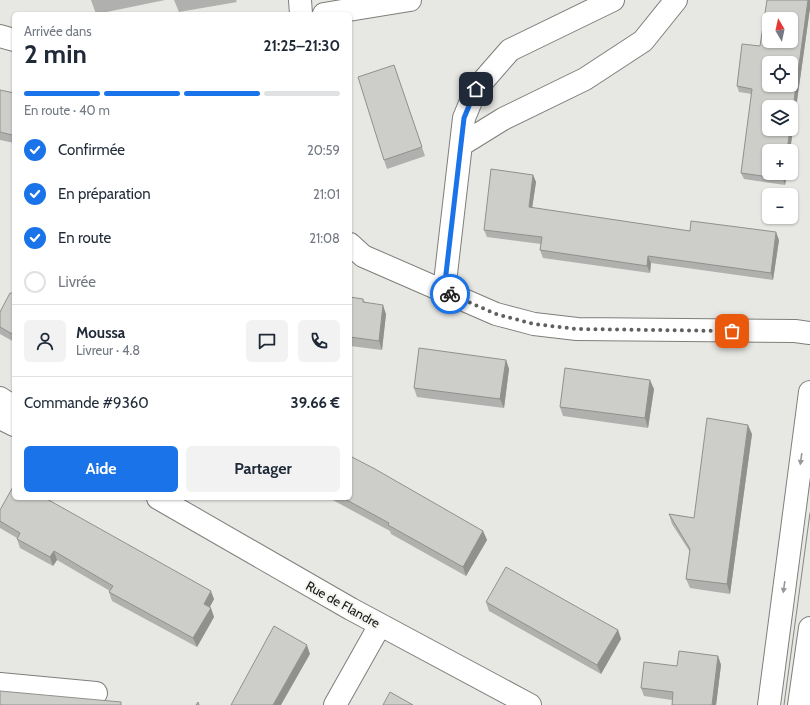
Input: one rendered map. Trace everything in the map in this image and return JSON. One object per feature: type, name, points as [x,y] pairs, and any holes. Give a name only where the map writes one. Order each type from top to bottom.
[{"type":"street","points":[[300,0],[301,12]]},
{"type":"street","points":[[336,12],[410,0]]},
{"type":"street","points":[[444,291],[464,118],[476,89],[510,50],[613,0]]},
{"type":"street","points":[[461,145],[503,119],[585,79],[643,41],[676,0]]},
{"type":"street","points":[[0,36],[12,39]]},
{"type":"street","points":[[352,246],[363,256],[496,314],[534,324],[577,329],[795,331],[810,333]]},
{"type":"street","points":[[768,705],[810,392]]},
{"type":"street","points":[[0,398],[12,406]]},
{"type":"street","points":[[0,418],[12,424]]},
{"type":"street","name":"Rue de Flandre","points":[[161,500],[380,625],[530,705]]},
{"type":"street","points":[[335,705],[380,625]]},
{"type":"street","points":[[799,705],[810,628]]},
{"type":"street","points":[[0,684],[96,694]]},
{"type":"building","points":[[767,0],[808,0],[798,72],[798,56],[762,56],[762,92],[795,92],[794,100],[762,100],[762,136],[789,136],[788,144],[762,144],[762,176],[741,173],[752,89],[737,86],[742,44],[760,46],[762,33],[762,48],[798,48],[798,12],[765,12]]},
{"type":"building","points":[[394,65],[422,147],[384,160],[358,77]]},
{"type":"building","points":[[0,90],[12,93],[12,135],[0,132]]},
{"type":"building","points":[[491,169],[533,175],[529,207],[690,231],[691,221],[776,232],[771,273],[648,256],[647,266],[540,250],[542,237],[484,230]]},
{"type":"building","points":[[10,293],[12,293],[12,334],[0,327],[0,312]]},
{"type":"building","points":[[352,297],[363,299],[363,302],[383,305],[379,341],[352,337]]},
{"type":"building","points":[[419,348],[506,360],[500,399],[414,388]]},
{"type":"building","points":[[565,368],[650,380],[645,418],[560,407]]},
{"type":"building","points":[[707,418],[748,425],[727,584],[686,579],[690,549],[669,514],[694,518]]},
{"type":"building","points":[[352,457],[483,531],[463,567],[388,525],[389,523],[347,500],[352,500]]},
{"type":"building","points":[[12,489],[12,500],[49,500],[211,591],[204,604],[211,608],[193,638],[109,592],[113,586],[54,551],[50,557],[17,539],[20,533],[0,521],[0,510]]},
{"type":"building","points":[[506,567],[618,630],[597,665],[486,602]]},
{"type":"building","points":[[274,626],[307,645],[273,705],[231,705]]},
{"type":"building","points":[[679,651],[718,656],[712,705],[672,705],[673,692],[641,688],[644,662],[677,666]]},
{"type":"building","points":[[0,691],[121,702],[121,705],[0,705]]},
{"type":"building","points":[[390,692],[413,705],[383,705]]},
{"type":"tram line","points":[[784,705],[810,513]]},
{"type":"way so far","points":[[450,294],[496,314],[534,324],[577,329],[732,331]]},
{"type":"route","points":[[450,294],[444,291],[464,118],[476,89]]}]
